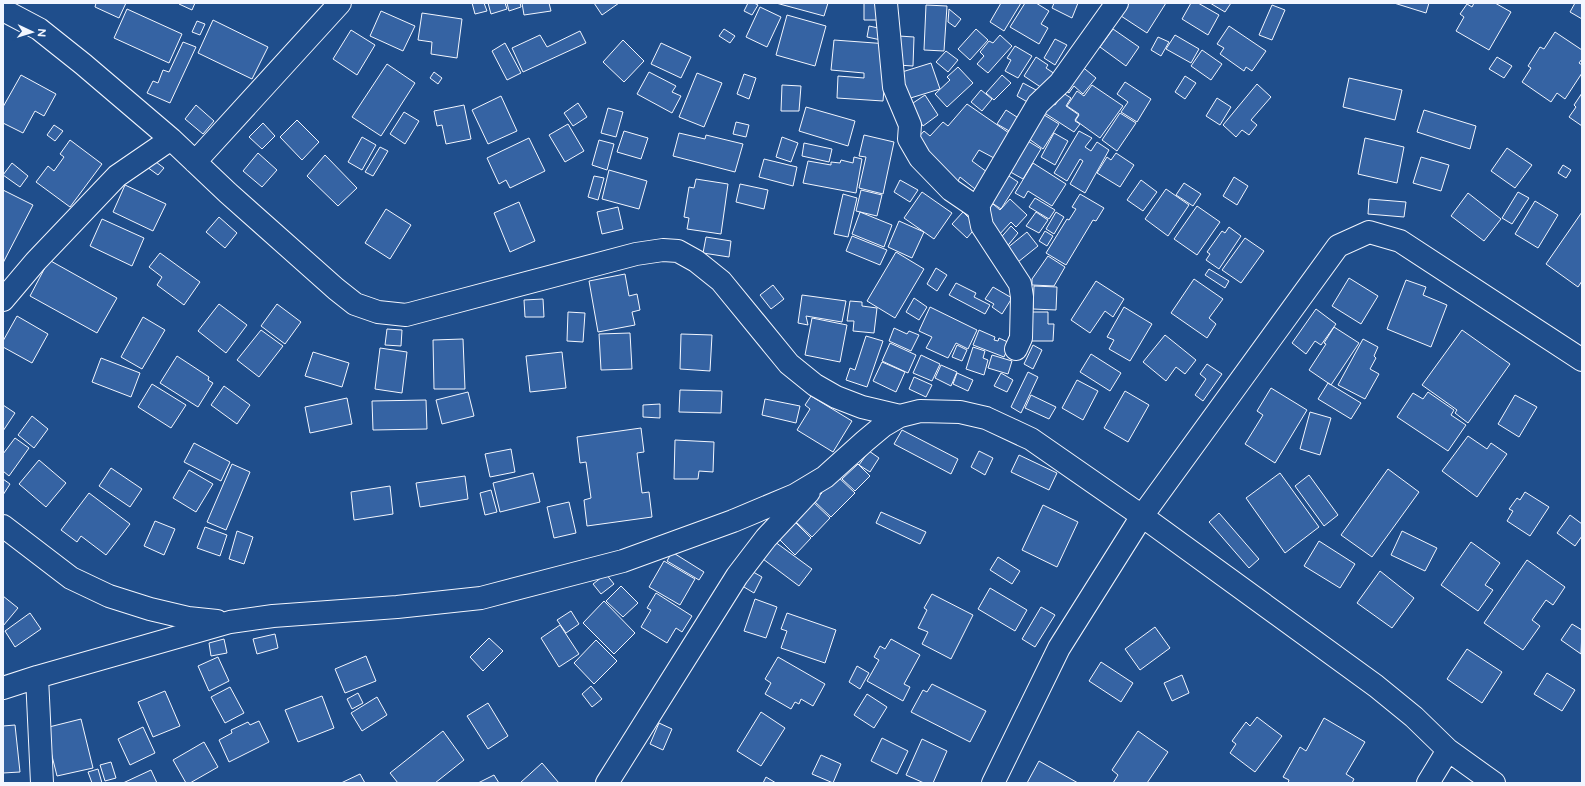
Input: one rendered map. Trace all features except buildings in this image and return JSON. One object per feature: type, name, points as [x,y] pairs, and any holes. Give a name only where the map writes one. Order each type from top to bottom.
[{"type":"street","points":[[195,162],[340,3]]},
{"type":"street","points":[[886,3],[894,87],[910,125],[909,139],[920,158],[951,190],[979,209]]},
{"type":"street","points":[[1016,350],[1021,338],[1022,297],[1020,284],[982,226],[978,206],[1038,104],[1060,83],[1117,3]]},
{"type":"street","points":[[3,10],[39,29],[171,139],[336,289],[355,304],[378,312],[406,315],[636,254],[663,250],[678,251],[696,261],[721,281],[790,364],[814,384],[836,397],[900,416]]},
{"type":"street","points":[[3,300],[36,261],[117,176],[171,139]]},
{"type":"street","points":[[993,783],[1058,648],[1142,516],[1338,246],[1369,232],[1400,241],[1582,360]]},
{"type":"street","points":[[607,783],[737,576],[766,538],[825,476],[883,426],[900,416],[920,411],[960,412],[986,418],[1031,439],[1142,516],[1376,686],[1414,717],[1448,750],[1494,783]]},
{"type":"street","points":[[3,688],[36,677],[230,622],[273,616],[397,607],[481,598],[623,561],[733,521],[795,495],[825,476]]},
{"type":"street","points":[[3,526],[71,578],[109,596],[150,609],[188,618],[230,622]]},
{"type":"street","points":[[36,677],[42,783]]},
{"type":"street","points":[[1428,783],[1448,750]]}]
